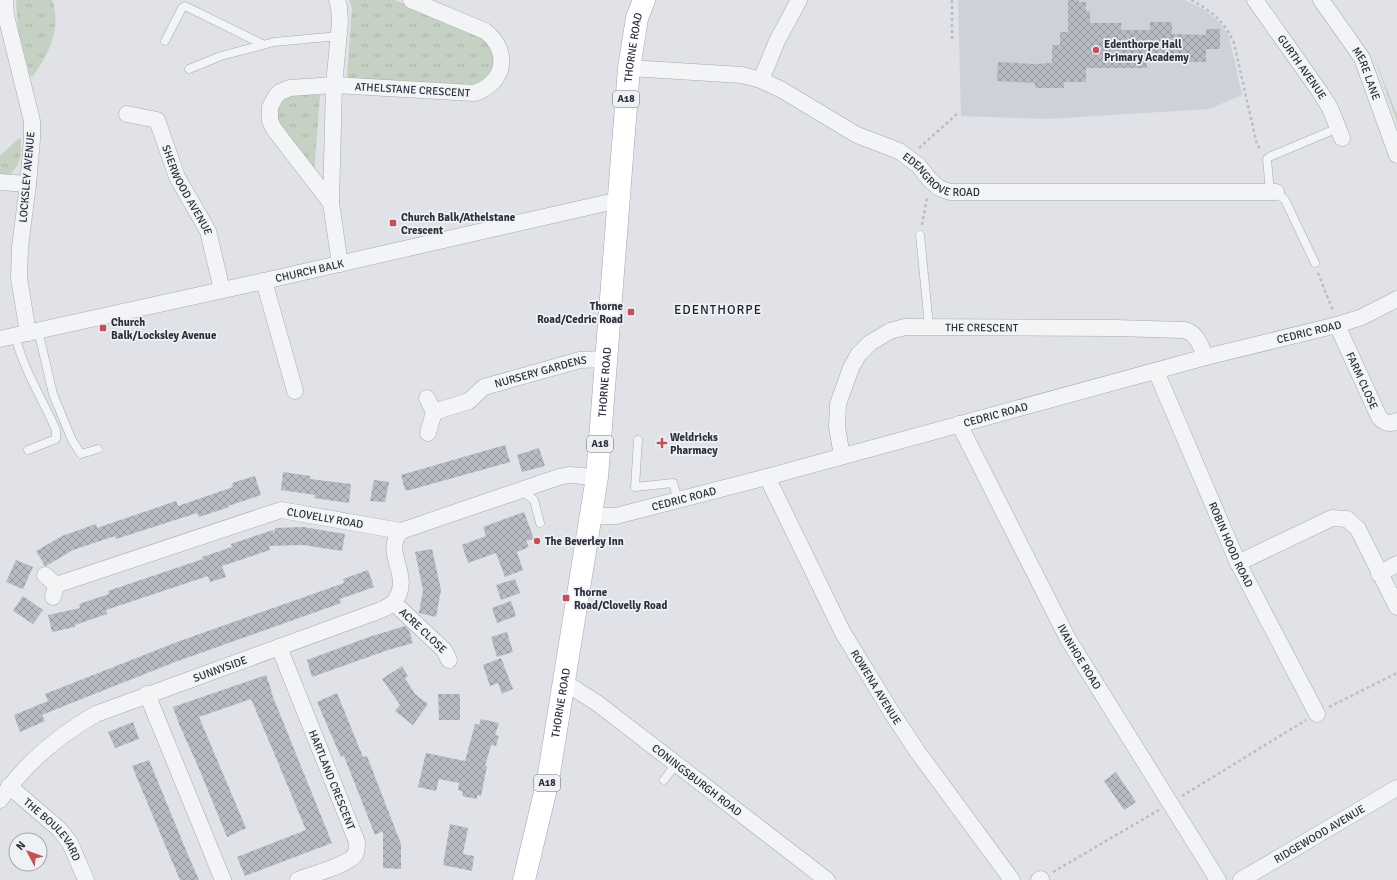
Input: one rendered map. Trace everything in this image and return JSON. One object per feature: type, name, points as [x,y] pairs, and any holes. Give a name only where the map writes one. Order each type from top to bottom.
[{"type":"main road","name":"THORNE ROAD","points":[[524,880],[548,780],[592,516],[597,477],[629,68],[637,18],[644,0]]},
{"type":"street","name":"LOCKSLEY AVENUE","points":[[5,0],[6,16],[32,121],[28,184],[20,247],[20,334]]},
{"type":"street","name":"ATHELSTANE CRESCENT","points":[[337,0],[340,22],[334,85],[331,203],[340,264]]},
{"type":"street","name":"ATHELSTANE CRESCENT","points":[[331,203],[274,129],[270,121],[269,114],[272,101],[280,92],[286,89],[299,87],[334,85],[474,93],[481,91],[495,80],[501,68],[502,62],[499,47],[491,36],[479,28],[411,0]]},
{"type":"street","points":[[761,80],[778,41],[800,0]]},
{"type":"street","name":"GURTH AVENUE","points":[[1255,0],[1320,92],[1330,108],[1340,133]]},
{"type":"street","name":"MERE LANE","points":[[1321,0],[1362,58],[1397,155]]},
{"type":"street","name":"EDENGROVE ROAD","points":[[629,68],[742,75],[761,80],[782,90],[857,135],[899,150],[918,165],[930,180],[939,188],[950,192],[1273,192]]},
{"type":"street","name":"SHERWOOD AVENUE","points":[[127,114],[157,120],[177,177],[208,231],[222,290]]},
{"type":"street","points":[[0,182],[28,184]]},
{"type":"street","name":"CHURCH BALK","points":[[20,334],[340,264],[619,200]]},
{"type":"street","points":[[264,281],[295,391]]},
{"type":"street","name":"CEDRIC ROAD","points":[[592,516],[616,516],[768,478],[842,456],[1206,357],[1337,325],[1362,317],[1397,299]]},
{"type":"street","name":"FARM CLOSE","points":[[1337,325],[1379,416],[1383,422],[1397,422]]},
{"type":"street","name":"THE CRESCENT","points":[[842,456],[838,427],[838,404],[851,368],[858,355],[870,343],[890,331],[905,327],[929,326],[1184,330],[1193,334],[1206,357]]},
{"type":"street","name":"NURSERY GARDENS","points":[[434,412],[469,401],[484,387],[580,360],[606,359]]},
{"type":"street","name":"ROBIN HOOD ROAD","points":[[1156,371],[1238,563],[1316,714]]},
{"type":"street","points":[[427,398],[434,412],[428,433]]},
{"type":"street","name":"IVANHOE ROAD","points":[[959,424],[1068,639],[1218,880]]},
{"type":"street","name":"CLOVELLY ROAD","points":[[51,586],[281,510],[401,531],[559,477],[597,477]]},
{"type":"street","name":"ROWENA AVENUE","points":[[768,478],[848,640],[892,713],[917,750],[1012,880]]},
{"type":"street","points":[[1238,563],[1332,518],[1347,520],[1358,529],[1379,574],[1397,607]]},
{"type":"street","points":[[394,603],[400,589],[401,578],[394,549],[396,539],[401,531]]},
{"type":"street","points":[[1379,574],[1397,564]]},
{"type":"street","name":"SUNNYSIDE","points":[[0,800],[9,786],[48,746],[71,729],[96,714],[147,694],[381,610],[394,603]]},
{"type":"street","name":"ACRE CLOSE","points":[[394,603],[444,650],[450,660]]},
{"type":"street","name":"HARTLAND CRESCENT","points":[[279,647],[357,842],[356,854],[351,858],[338,865],[298,880]]},
{"type":"street","name":"CONINGSBURGH ROAD","points":[[563,686],[572,687],[597,703],[827,880]]},
{"type":"street","points":[[147,694],[223,880]]},
{"type":"street","name":"THE BOULEVARD","points":[[9,786],[59,829],[70,843],[86,880]]},
{"type":"street","name":"RIDGEWOOD AVENUE","points":[[1241,880],[1397,788]]},
{"type":"lane","points":[[165,42],[184,6],[262,44]]},
{"type":"lane","points":[[189,69],[221,56],[262,44],[339,36]]},
{"type":"lane","points":[[1315,263],[1285,200],[1273,192],[1267,160],[1340,133]]},
{"type":"lane","points":[[920,236],[929,326]]},
{"type":"lane","points":[[20,334],[53,394],[72,440],[81,454],[98,449]]},
{"type":"lane","points":[[20,334],[19,353],[56,430],[56,439],[28,450]]},
{"type":"lane","points":[[638,440],[635,487],[673,483],[678,500]]},
{"type":"lane","points":[[521,490],[534,500],[540,523]]},
{"type":"lane","points":[[664,780],[676,764]]},
{"type":"path","points":[[952,0],[952,42]]},
{"type":"path","points":[[1191,0],[1205,7],[1228,29],[1234,43],[1257,145],[1267,160]]},
{"type":"path","points":[[909,158],[958,112]]},
{"type":"path","points":[[920,236],[930,180]]},
{"type":"path","points":[[1315,263],[1315,268],[1332,305],[1337,325]]},
{"type":"path","points":[[1040,879],[1170,803],[1316,714],[1397,673]]},
{"type":"shaded area","name":"Edenthorpe Hall Primary Academy","points":[[958,0],[1185,0],[1205,10],[1220,23],[1229,36],[1242,95],[1209,109],[1047,119],[961,116]]},
{"type":"green space","points":[[16,0],[52,0],[55,10],[55,30],[52,40],[44,59],[32,77],[30,75],[18,31]]},
{"type":"green space","points":[[349,0],[395,0],[483,37],[494,52],[494,73],[476,87],[350,78],[347,76],[352,8]]},
{"type":"green space","points":[[1374,56],[1397,115],[1397,122]]},
{"type":"green space","points":[[316,90],[320,96],[314,173],[278,125],[276,117],[280,98]]},
{"type":"green space","points":[[21,138],[21,153],[15,170],[11,174],[0,175],[0,156]]},
{"type":"building","points":[[1068,0],[1079,0],[1079,2],[1086,2],[1086,11],[1090,11],[1090,23],[1121,23],[1121,30],[1150,30],[1150,22],[1172,22],[1172,34],[1206,35],[1206,29],[1220,29],[1220,49],[1206,49],[1206,62],[1187,62],[1188,59],[1169,59],[1169,53],[1147,53],[1147,68],[1086,68],[1086,82],[1064,82],[1064,88],[1035,88],[1035,83],[997,81],[998,62],[1035,64],[1052,63],[1052,45],[1060,45],[1060,32],[1068,32]]},
{"type":"building","points":[[505,445],[510,462],[410,490],[405,490],[401,475]]},
{"type":"building","points":[[539,448],[545,466],[522,472],[517,455]]},
{"type":"building","points":[[283,472],[310,476],[310,479],[351,484],[349,503],[314,498],[315,495],[281,490]]},
{"type":"building","points":[[255,476],[261,495],[228,506],[229,507],[199,517],[197,513],[116,539],[115,536],[73,550],[46,566],[36,551],[62,536],[96,524],[97,528],[176,501],[178,506],[233,487],[232,483]]},
{"type":"building","points":[[374,480],[389,482],[385,502],[370,501]]},
{"type":"building","points":[[524,512],[534,539],[526,541],[529,547],[517,552],[523,570],[505,577],[496,553],[468,563],[462,545],[486,536],[483,527]]},
{"type":"building","points":[[303,527],[345,534],[342,551],[303,545],[269,546],[270,550],[222,566],[226,577],[210,582],[208,576],[106,610],[107,614],[75,625],[75,627],[52,632],[48,615],[80,608],[79,604],[109,594],[108,591],[203,559],[202,557],[232,547],[231,544],[273,530],[274,535],[275,528]]},
{"type":"building","points":[[432,549],[441,590],[436,617],[419,613],[423,590],[415,552]]},
{"type":"building","points":[[16,560],[33,567],[23,589],[6,582]]},
{"type":"building","points":[[368,570],[374,587],[340,599],[341,603],[175,662],[64,706],[42,715],[45,721],[20,732],[14,715],[48,701],[45,694],[177,642],[344,583],[343,579]]},
{"type":"building","points":[[515,579],[520,593],[501,600],[496,585]]},
{"type":"building","points":[[23,596],[43,610],[33,624],[13,611]]},
{"type":"building","points":[[511,601],[516,616],[497,623],[492,608]]},
{"type":"building","points":[[405,626],[409,630],[413,643],[388,650],[312,677],[307,660],[369,637]]},
{"type":"building","points":[[507,632],[513,652],[497,657],[491,637]]},
{"type":"building","points":[[501,658],[513,689],[502,694],[498,683],[490,686],[483,665]]},
{"type":"building","points":[[402,666],[408,676],[405,678],[415,694],[428,704],[413,725],[395,711],[400,705],[382,679]]},
{"type":"building","points":[[266,675],[271,692],[332,843],[245,876],[237,857],[306,830],[251,699],[199,717],[246,828],[227,837],[173,707]]},
{"type":"building","points":[[337,693],[363,757],[367,756],[401,844],[401,869],[383,868],[383,831],[375,835],[344,756],[341,757],[317,702]]},
{"type":"building","points":[[438,694],[460,694],[460,720],[439,720]]},
{"type":"building","points":[[481,719],[499,723],[495,735],[499,736],[496,746],[491,745],[485,766],[487,766],[481,796],[477,795],[477,799],[462,796],[463,792],[458,790],[459,783],[439,779],[436,791],[418,787],[426,753],[465,761],[475,724],[479,725]]},
{"type":"building","points":[[133,722],[139,739],[115,748],[108,732]]},
{"type":"building","points":[[149,760],[199,880],[180,880],[132,766]]},
{"type":"building","points":[[1116,772],[1136,802],[1124,810],[1104,781]]},
{"type":"building","points":[[450,824],[468,828],[463,854],[474,856],[472,871],[443,865]]},
{"type":"place","name":"Edenthorpe Hall Primary Academy","points":[[1096,50]]},
{"type":"place","name":"Church Balk/Athelstane Crescent","points":[[393,223]]},
{"type":"place","name":"Thorne Road/Cedric Road","points":[[631,312]]},
{"type":"place","name":"Church Balk/Locksley Avenue","points":[[103,328]]},
{"type":"place","name":"Weldricks Pharmacy","points":[[662,443]]},
{"type":"place","name":"The Beverley Inn","points":[[537,541]]},
{"type":"place","name":"Thorne Road/Clovelly Road","points":[[566,598]]},
{"type":"district","name":"EDENTHORPE","points":[[718,310]]}]
